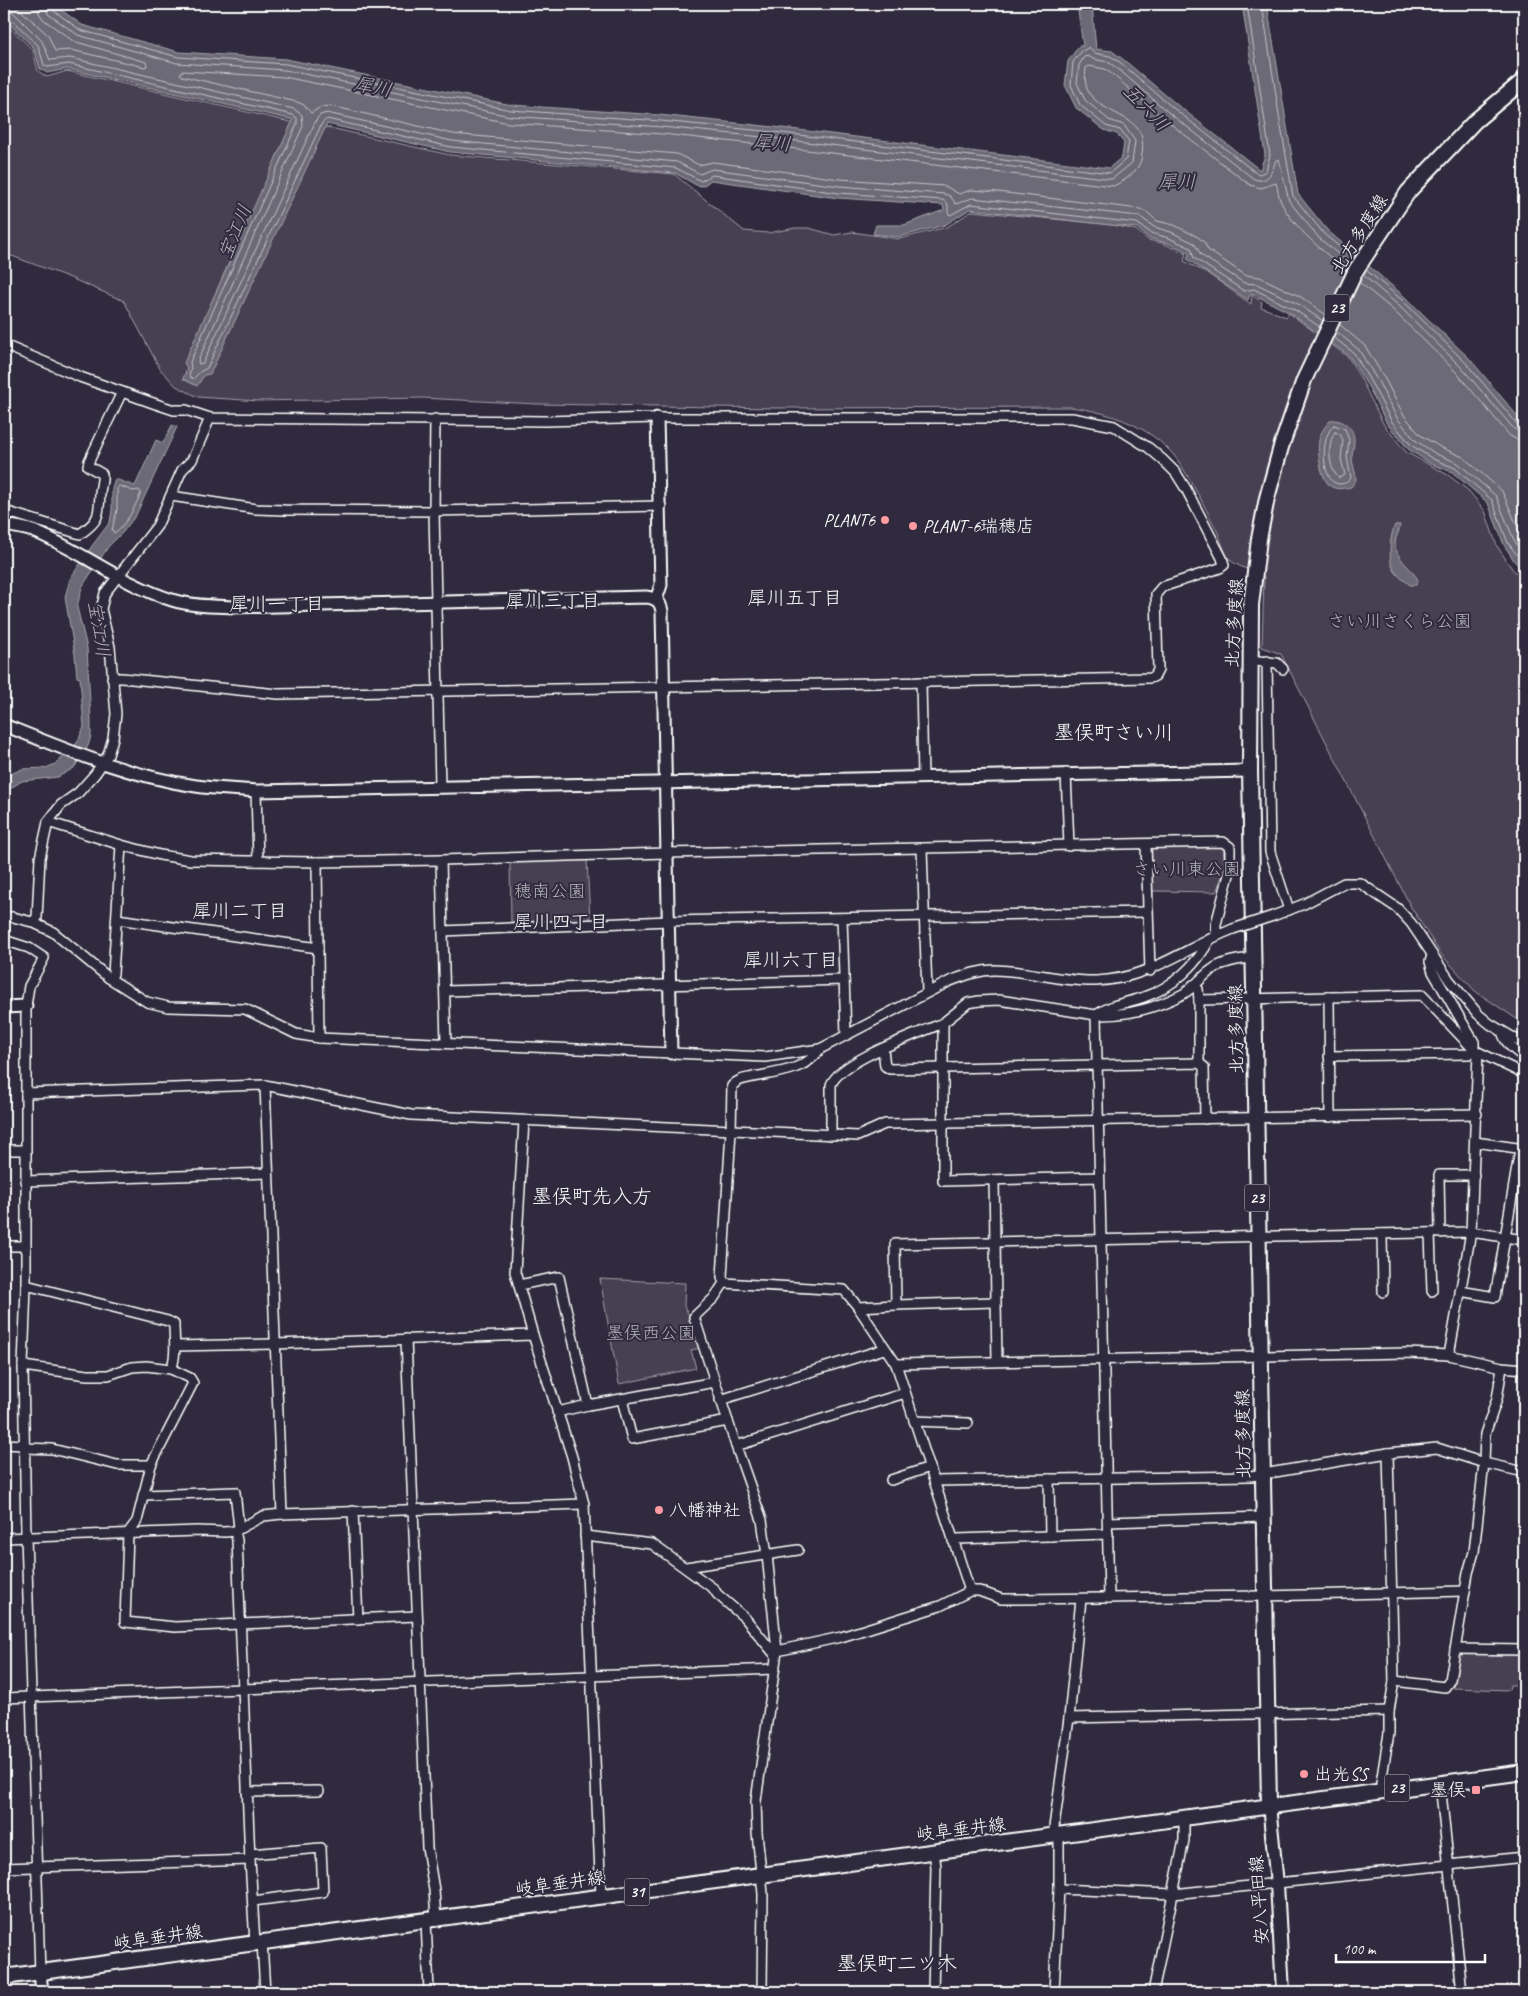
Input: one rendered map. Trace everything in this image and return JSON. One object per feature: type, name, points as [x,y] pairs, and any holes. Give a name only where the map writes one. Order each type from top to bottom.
[{"type":"main road","name":"北方多度線","points":[[1269,1805],[1250,770],[1250,660],[1253,592],[1259,539],[1267,498],[1281,447],[1304,380],[1356,270],[1408,192],[1475,121],[1524,80]]},
{"type":"main road","name":"23","points":[[1269,1805],[1524,1772]]},
{"type":"main road","name":"岐阜垂井線","points":[[4,1977],[1269,1805]]},
{"type":"main road","name":"安八平田線","points":[[1269,1805],[1277,1884],[1284,1992]]},
{"type":"street","points":[[4,345],[80,377],[122,392],[174,410],[186,410],[210,418],[545,421],[657,418],[1072,418],[1114,426],[1149,448],[1176,473],[1204,523],[1224,565],[1162,587],[1156,594],[1158,670],[1156,676],[1151,678],[278,694],[112,678]]},
{"type":"street","points":[[4,518],[8,512],[80,534],[90,527],[100,511],[100,492],[103,480],[102,474],[90,469],[88,462],[122,392]]},
{"type":"street","points":[[32,922],[37,918],[40,858],[48,822],[61,805],[78,792],[103,763],[108,756],[113,738],[116,714],[110,647],[101,609],[105,593],[114,574],[157,526],[182,470],[192,460],[210,418]]},
{"type":"street","points":[[656,600],[661,585],[657,418]]},
{"type":"street","points":[[435,419],[434,511],[440,786]]},
{"type":"street","points":[[171,496],[256,509],[434,511],[660,506]]},
{"type":"street","points":[[4,525],[36,532],[114,574],[172,600],[195,605],[233,607],[646,596],[656,600],[660,604],[662,611],[671,1053]]},
{"type":"street","points":[[1250,660],[1277,663],[1283,669]]},
{"type":"street","points":[[1267,661],[1270,852],[1289,910]]},
{"type":"street","points":[[922,682],[923,777]]},
{"type":"street","points":[[4,725],[90,760],[180,784],[256,791],[1250,770]]},
{"type":"street","points":[[1066,773],[1069,846]]},
{"type":"street","points":[[256,791],[258,861]]},
{"type":"street","points":[[48,822],[121,845],[160,855],[191,860],[317,862],[441,860],[666,853],[1223,842],[1230,847],[1230,871],[1213,937],[1202,954],[1183,974],[1168,986],[1145,997],[1109,1006],[1096,1015]]},
{"type":"street","points":[[1146,844],[1150,970]]},
{"type":"street","points":[[109,978],[113,974],[121,845]]},
{"type":"street","points":[[922,848],[927,992]]},
{"type":"street","points":[[441,860],[446,1043]]},
{"type":"street","points":[[317,862],[319,1038]]},
{"type":"street","points":[[4,917],[13,917],[32,922],[53,932],[109,978],[147,1002],[168,1007],[245,1008],[296,1034],[319,1038],[766,1057],[820,1049],[950,980],[972,973],[993,970],[1062,980],[1096,981],[1125,978],[1150,970],[1233,928],[1304,904],[1344,883],[1360,883],[1397,908],[1411,922],[1450,981],[1478,1014],[1502,1032],[1524,1044]]},
{"type":"street","points":[[443,931],[668,921],[1147,912]]},
{"type":"street","points":[[842,918],[846,1034]]},
{"type":"street","points":[[117,919],[318,948]]},
{"type":"street","points":[[4,940],[29,948],[44,958],[28,986],[26,1006],[24,1150],[26,1287],[23,1366],[36,1867],[42,1992]]},
{"type":"street","points":[[1432,955],[1430,962],[1433,972],[1470,1032],[1476,1051],[1477,1114],[1471,1232],[1449,1355]]},
{"type":"street","points":[[831,1135],[831,1084],[833,1078],[857,1060],[943,1023],[968,1003],[979,1000],[999,1000],[1096,1015],[1117,1016],[1149,1009],[1184,993],[1214,968],[1237,959],[1254,958]]},
{"type":"street","points":[[445,991],[844,980]]},
{"type":"street","points":[[1193,985],[1198,989],[1199,1000],[1199,1063]]},
{"type":"street","points":[[1199,1000],[1422,995],[1476,1051],[1524,1074]]},
{"type":"street","points":[[1329,997],[1330,1117]]},
{"type":"street","points":[[4,1007],[26,1006]]},
{"type":"street","points":[[1096,1015],[1110,1598]]},
{"type":"street","points":[[943,1023],[943,1181],[1099,1177]]},
{"type":"street","points":[[1502,1032],[1503,1038],[1508,1045],[1524,1057]]},
{"type":"street","points":[[724,1283],[722,1277],[732,1086],[736,1082],[803,1066],[820,1049]]},
{"type":"street","points":[[883,1049],[885,1066],[890,1070],[1199,1063],[1204,1067],[1205,1119]]},
{"type":"street","points":[[1329,1056],[1449,1055],[1469,1054],[1476,1051]]},
{"type":"street","points":[[26,1093],[265,1085],[411,1115],[858,1136],[885,1124],[1477,1114]]},
{"type":"street","points":[[265,1085],[282,1514]]},
{"type":"street","points":[[524,1121],[515,1272],[584,1504],[601,1897]]},
{"type":"street","points":[[1460,1291],[1495,1297],[1522,1149],[1475,1142]]},
{"type":"street","points":[[4,1150],[24,1150]]},
{"type":"street","points":[[25,1181],[268,1172]]},
{"type":"street","points":[[1440,1233],[1439,1175],[1474,1175]]},
{"type":"street","points":[[994,1180],[997,1361]]},
{"type":"street","points":[[896,1305],[895,1244],[1471,1232],[1524,1240]]},
{"type":"street","points":[[1430,1233],[1432,1291]]},
{"type":"street","points":[[1382,1234],[1383,1292]]},
{"type":"street","points":[[4,1246],[25,1246]]},
{"type":"street","points":[[518,1285],[559,1277],[588,1405]]},
{"type":"street","points":[[724,1283],[844,1290],[858,1307],[884,1349],[896,1364],[970,1591]]},
{"type":"street","points":[[724,1283],[714,1298],[694,1317],[720,1400],[762,1520],[768,1555],[776,1653],[756,1801],[763,1894],[762,1992]]},
{"type":"street","points":[[26,1287],[30,1286],[79,1297],[174,1324],[174,1363],[171,1370]]},
{"type":"street","points":[[858,1307],[995,1302]]},
{"type":"street","points":[[175,1346],[406,1340],[533,1334]]},
{"type":"street","points":[[406,1340],[426,1848],[434,1890],[431,1919],[429,1992]]},
{"type":"street","points":[[720,1400],[884,1349]]},
{"type":"street","points":[[896,1364],[1408,1353],[1449,1355],[1502,1367],[1524,1369]]},
{"type":"street","points":[[23,1366],[87,1375],[108,1375],[132,1367],[146,1366],[171,1370],[190,1378],[193,1383],[151,1465],[137,1521],[128,1533],[125,1622],[175,1627],[417,1616]]},
{"type":"street","points":[[1394,1681],[1445,1687],[1450,1680],[1465,1591],[1474,1552],[1484,1463],[1485,1434],[1497,1399],[1502,1367]]},
{"type":"street","points":[[557,1412],[622,1398],[715,1382]]},
{"type":"street","points":[[736,1446],[905,1392]]},
{"type":"street","points":[[622,1398],[632,1439],[728,1421]]},
{"type":"street","points":[[914,1421],[968,1423]]},
{"type":"street","points":[[4,1444],[52,1449],[117,1465],[151,1465]]},
{"type":"street","points":[[935,1481],[1204,1477],[1263,1474],[1388,1453],[1443,1449],[1484,1463],[1524,1472]]},
{"type":"street","points":[[1381,1790],[1380,1783],[1389,1733],[1389,1711],[1394,1681],[1388,1453]]},
{"type":"street","points":[[891,1480],[930,1467]]},
{"type":"street","points":[[1049,1479],[1050,1536]]},
{"type":"street","points":[[143,1495],[235,1492],[250,1857],[253,1901],[265,1992]]},
{"type":"street","points":[[4,1538],[128,1533],[225,1532],[237,1530],[263,1516],[282,1514],[584,1504]]},
{"type":"street","points":[[353,1511],[358,1619]]},
{"type":"street","points":[[1108,1522],[1264,1517]]},
{"type":"street","points":[[953,1541],[957,1539],[1108,1534]]},
{"type":"street","points":[[585,1536],[652,1544],[714,1589],[717,1594],[745,1618],[776,1653]]},
{"type":"street","points":[[686,1567],[798,1550]]},
{"type":"street","points":[[776,1653],[859,1631],[940,1606],[970,1591],[979,1591],[1001,1599],[1081,1599],[1465,1591]]},
{"type":"street","points":[[1054,1992],[1059,1888],[1056,1811],[1069,1718],[1081,1599]]},
{"type":"street","points":[[1455,1649],[1524,1650]]},
{"type":"street","points":[[4,1698],[775,1669]]},
{"type":"street","points":[[1069,1718],[1389,1711]]},
{"type":"street","points":[[1440,1783],[1462,1992]]},
{"type":"street","points":[[247,1792],[319,1791]]},
{"type":"street","points":[[1153,1992],[1184,1840],[1184,1818]]},
{"type":"street","points":[[4,1868],[250,1857],[321,1848],[323,1892],[253,1901]]},
{"type":"street","points":[[933,1992],[936,1867],[934,1851]]},
{"type":"street","points":[[1059,1888],[1173,1894],[1524,1857]]},
{"type":"green space","name":"さい川さくら公園","points":[[4,22],[33,50],[38,71],[47,77],[67,71],[291,122],[326,127],[450,155],[674,174],[744,231],[768,233],[795,228],[809,228],[834,235],[852,232],[899,239],[947,227],[972,211],[1114,225],[1136,230],[1148,240],[1162,243],[1186,254],[1184,261],[1207,273],[1251,304],[1252,295],[1262,302],[1261,307],[1286,317],[1289,313],[1348,357],[1384,425],[1406,452],[1448,475],[1469,491],[1485,511],[1497,546],[1513,570],[1524,579],[1524,1024],[1475,991],[1440,953],[1411,907],[1281,654],[1262,647],[1264,577],[1230,560],[1216,529],[1181,465],[1171,452],[1146,432],[1117,418],[1086,409],[1070,407],[775,408],[537,404],[422,398],[259,401],[198,397],[176,386],[160,369],[124,301],[4,253]]},
{"type":"green space","name":"さい川東公園","points":[[1223,846],[1225,869],[1216,892],[1151,891],[1150,848]]},
{"type":"green space","name":"穂南公園","points":[[587,860],[590,920],[511,922],[510,862]]},
{"type":"green space","name":"墨俣西公園","points":[[600,1279],[685,1283],[684,1306],[701,1348],[691,1350],[696,1368],[619,1384]]},
{"type":"green space","points":[[1464,1654],[1524,1655],[1524,1685],[1510,1685],[1509,1690],[1453,1688],[1458,1659]]},
{"type":"water","name":"犀川","points":[[4,4],[53,4],[82,25],[179,52],[286,59],[512,105],[659,115],[774,127],[1109,168],[1122,157],[1124,143],[1117,134],[1104,130],[1076,108],[1065,85],[1068,61],[1079,46],[1083,46],[1077,4],[1092,4],[1096,49],[1112,51],[1260,170],[1265,155],[1242,4],[1267,4],[1298,194],[1327,230],[1405,297],[1470,359],[1524,424],[1524,571],[1515,562],[1504,545],[1488,503],[1452,472],[1431,464],[1408,449],[1387,424],[1369,388],[1349,356],[1292,314],[1251,293],[1248,300],[1187,259],[1189,253],[1167,243],[1148,238],[1137,228],[970,209],[945,225],[899,237],[873,234],[876,225],[904,225],[944,210],[943,205],[838,198],[711,180],[703,186],[696,185],[675,173],[450,152],[327,124],[210,374],[204,375],[197,386],[183,379],[187,368],[184,363],[293,120],[67,69],[47,73],[40,69],[34,48],[4,19]]},
{"type":"water","points":[[1331,420],[1344,423],[1353,433],[1352,460],[1356,480],[1351,487],[1339,489],[1332,487],[1324,478],[1320,463],[1319,441],[1322,431]]},
{"type":"water","name":"宝江川","points":[[172,425],[177,427],[136,515],[108,547],[82,587],[77,607],[87,648],[91,721],[91,736],[88,746],[74,768],[58,777],[22,781],[4,792],[4,777],[22,769],[46,768],[57,763],[77,743],[84,727],[80,678],[77,677],[65,597],[70,579],[110,522],[112,488],[115,479],[135,486],[156,440],[163,443]]},
{"type":"water","points":[[1395,525],[1400,525],[1395,541],[1396,549],[1418,580],[1416,585],[1410,585],[1400,577],[1394,571],[1391,564],[1390,546]]},
{"type":"place","name":"PLANT6","points":[[885,520]]},
{"type":"place","name":"PLANT-6瑞穂店","points":[[913,526]]},
{"type":"place","name":"八幡神社","points":[[659,1510]]},
{"type":"place","name":"出光SS","points":[[1304,1774]]},
{"type":"place","name":"墨俣","points":[[1476,1790]]},
{"type":"district","name":"犀川五丁目","points":[[795,598]]},
{"type":"district","name":"犀川三丁目","points":[[553,601]]},
{"type":"district","name":"犀川一丁目","points":[[277,604]]},
{"type":"district","name":"墨俣町さい川","points":[[1114,732]]},
{"type":"district","name":"犀川二丁目","points":[[240,911]]},
{"type":"district","name":"犀川四丁目","points":[[561,922]]},
{"type":"district","name":"犀川六丁目","points":[[791,960]]},
{"type":"district","name":"墨俣町先入方","points":[[592,1196]]},
{"type":"district","name":"墨俣町二ツ木","points":[[897,1963]]},
{"type":"water label","name":"五六川","points":[[1146,108]]}]
